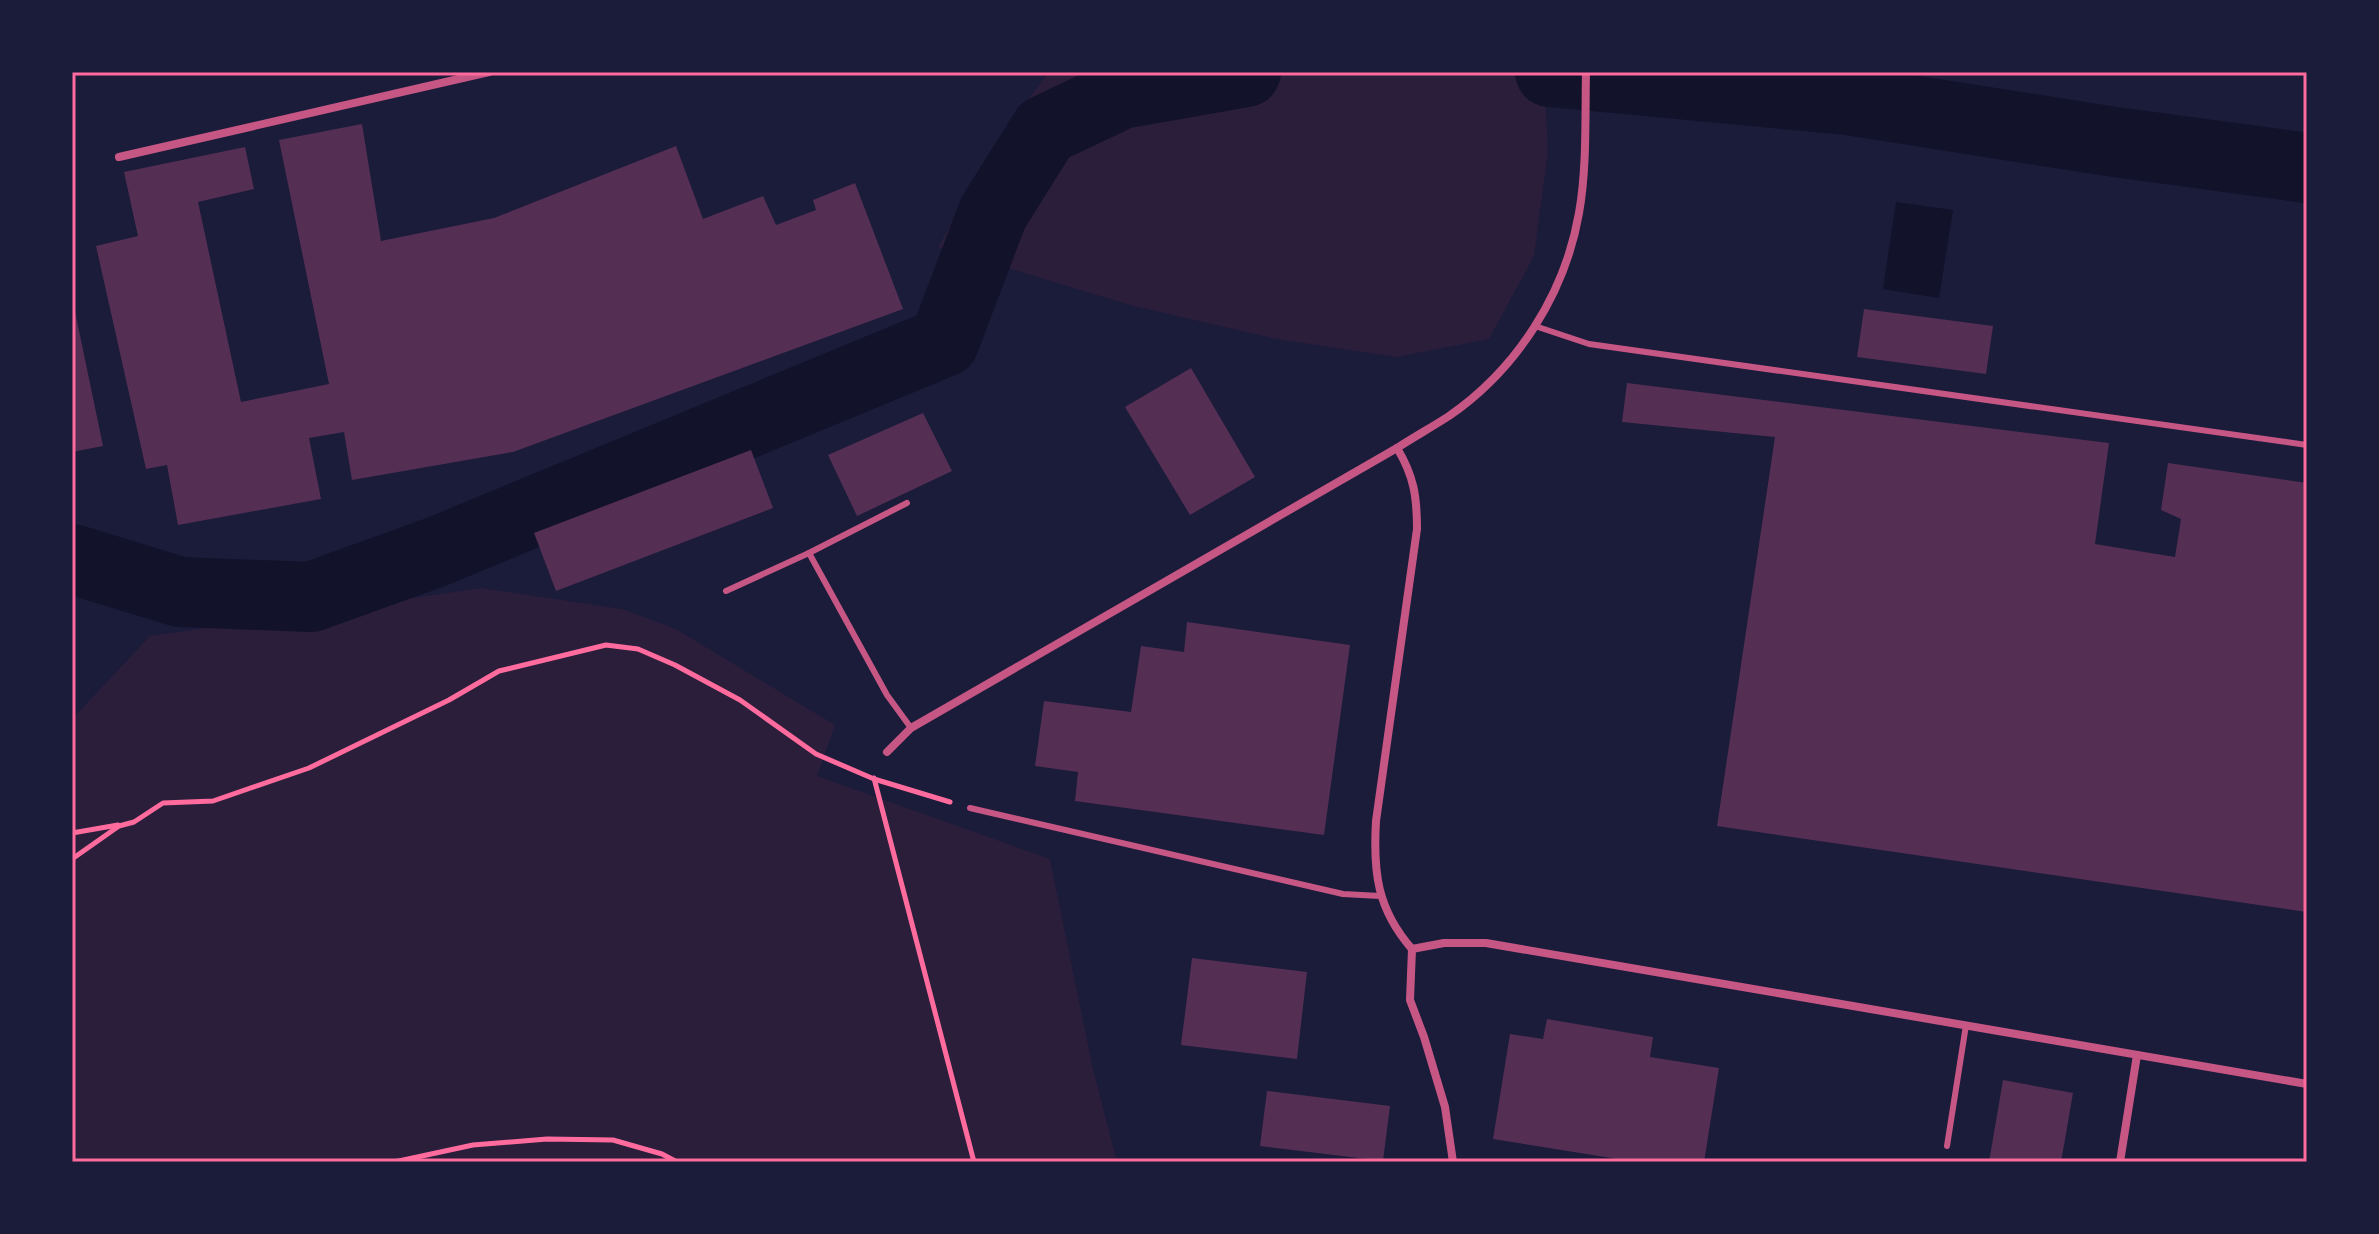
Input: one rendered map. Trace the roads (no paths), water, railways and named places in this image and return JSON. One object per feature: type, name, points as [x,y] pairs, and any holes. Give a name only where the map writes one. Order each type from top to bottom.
[{"type":"street","points":[[119,157],[489,72]]},
{"type":"street","points":[[887,752],[911,728],[1397,448],[1451,415],[1490,383],[1535,326],[1556,288],[1571,249],[1579,212],[1586,72]]},
{"type":"street","points":[[1397,448],[1407,464],[1417,497],[1417,529],[1376,821],[1374,859],[1380,896],[1396,930],[1412,949],[1410,1000],[1445,1107],[1453,1162]]},
{"type":"street","points":[[1412,949],[1444,943],[1486,943],[2307,1084]]},
{"type":"street","points":[[2120,1162],[2137,1055]]},
{"type":"lane","points":[[1535,326],[1589,344],[2307,445]]},
{"type":"lane","points":[[726,591],[907,503]]},
{"type":"lane","points":[[809,553],[887,695],[911,728]]},
{"type":"lane","points":[[970,808],[1343,894],[1380,896]]},
{"type":"lane","points":[[1947,1146],[1966,1025]]},
{"type":"waterway","points":[[72,559],[180,592],[311,597],[436,552],[944,342],[993,213],[1045,130],[1121,94],[1246,72]]},
{"type":"waterway","points":[[1550,72],[1847,100],[2307,168]]}]
